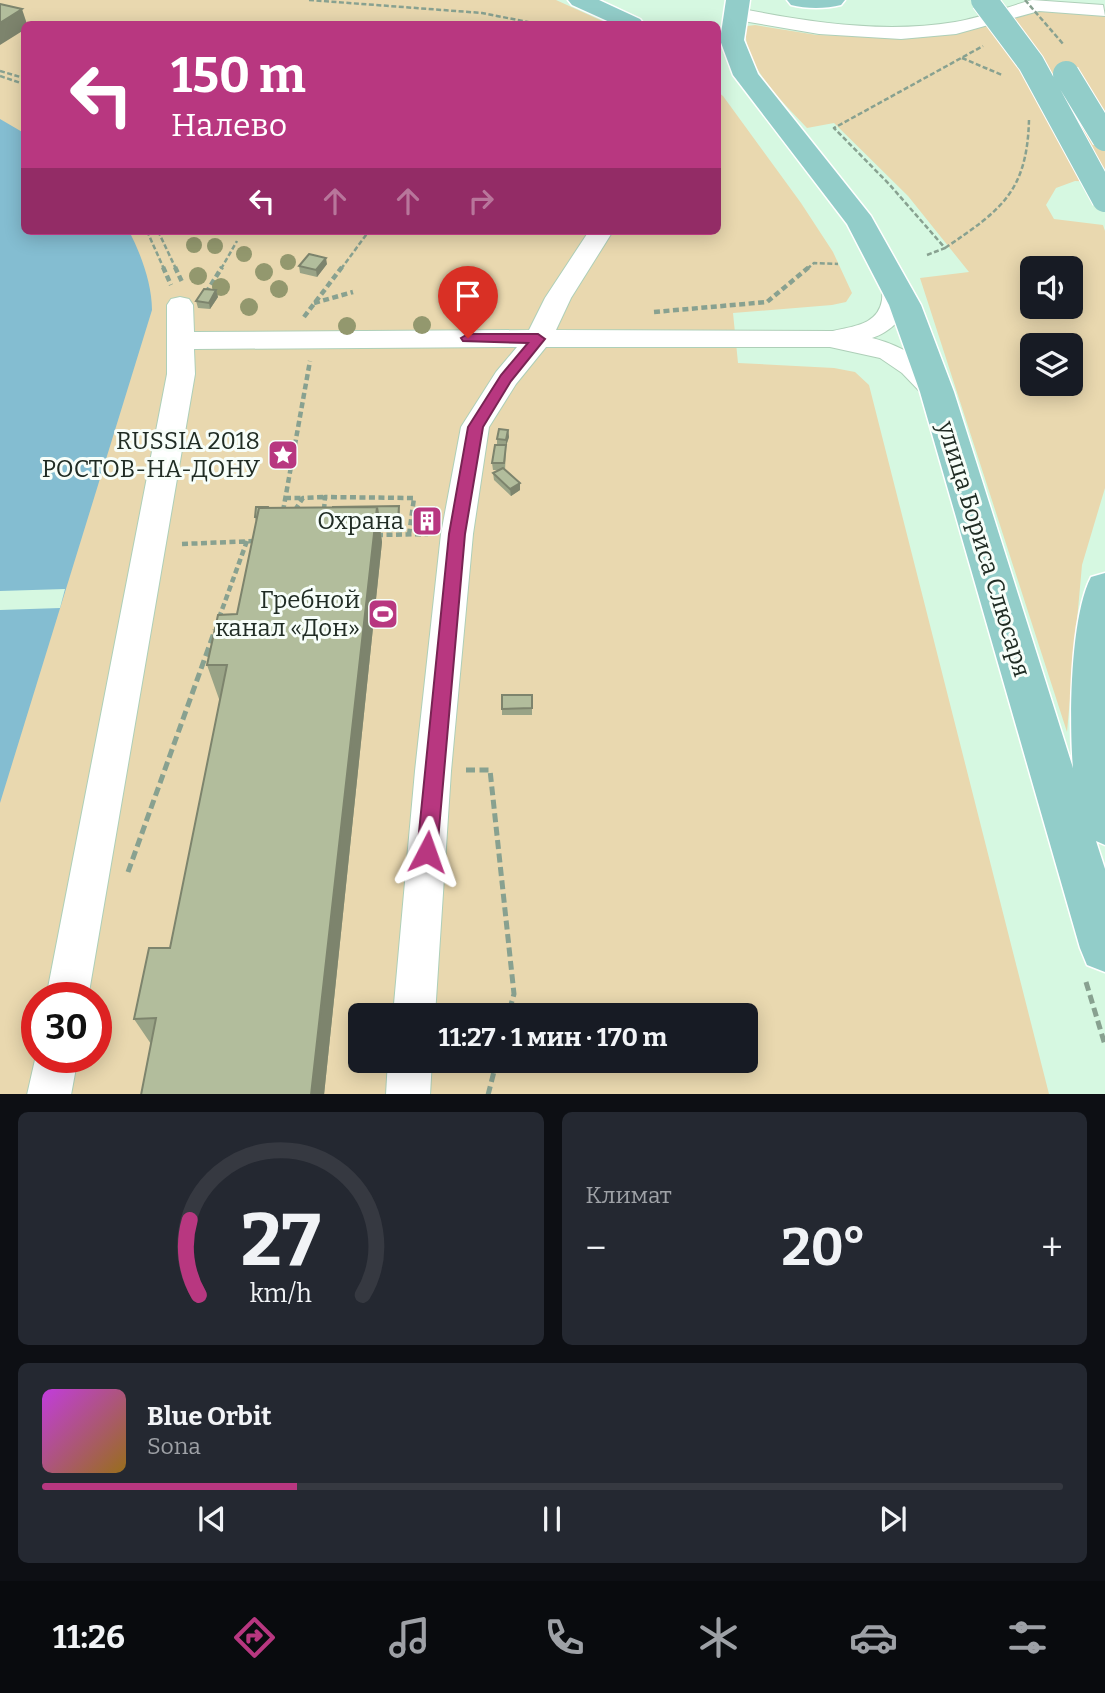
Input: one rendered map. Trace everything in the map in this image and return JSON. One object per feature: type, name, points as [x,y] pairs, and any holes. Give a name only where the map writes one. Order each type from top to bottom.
[{"type":"main road","points":[[580,0],[626,21]]},
{"type":"main road","points":[[799,0],[833,0]]},
{"type":"main road","points":[[984,0],[1031,63],[1105,199]]},
{"type":"main road","points":[[1008,0],[1038,13]]},
{"type":"main road","points":[[737,7],[733,40],[746,75],[820,170]]},
{"type":"main road","points":[[1052,52],[1105,138]]},
{"type":"main road","points":[[721,79],[820,170]]},
{"type":"main road","name":"улица Бориса Слюсаря","points":[[820,170],[861,222],[895,284],[937,392],[1095,963]]},
{"type":"main road","points":[[1105,588],[1095,639],[1093,713],[1096,786],[1105,824]]},
{"type":"street","points":[[737,7],[797,26],[850,32],[955,28],[986,21],[1026,6],[1038,13],[1101,7]]},
{"type":"street","points":[[415,1003],[433,771],[457,534],[475,427],[506,378],[538,339],[558,298],[598,235]]},
{"type":"street","points":[[830,339],[861,333],[887,322],[896,306],[895,284]]},
{"type":"street","points":[[70,982],[181,373],[180,341],[188,300]]},
{"type":"street","points":[[180,341],[830,339],[876,347],[898,355],[914,367],[937,392]]},
{"type":"street","points":[[49,1094],[53,1073]]},
{"type":"street","points":[[408,1094],[409,1073]]},
{"type":"path","points":[[309,0],[482,13],[523,21]]},
{"type":"path","points":[[945,248],[889,184],[834,128],[985,44]]},
{"type":"path","points":[[0,73],[21,78]]},
{"type":"path","points":[[0,73],[21,83]]},
{"type":"path","points":[[927,255],[945,248],[989,216],[1013,194],[1023,170],[1029,144],[1029,118]]},
{"type":"path","points":[[149,235],[188,300]]},
{"type":"path","points":[[160,235],[188,300]]},
{"type":"path","points":[[286,340],[366,235]]},
{"type":"path","points":[[188,300],[237,241]]},
{"type":"path","points":[[643,313],[767,302],[814,262],[838,264]]},
{"type":"path","points":[[313,303],[353,292]]},
{"type":"path","points":[[281,519],[314,340]]},
{"type":"path","points":[[321,522],[325,497]]},
{"type":"path","points":[[378,505],[379,497]]},
{"type":"path","points":[[285,498],[414,498],[409,535]]},
{"type":"path","points":[[290,519],[303,498]]},
{"type":"path","points":[[376,527],[375,535],[457,534]]},
{"type":"path","points":[[148,546],[267,540]]},
{"type":"path","points":[[125,880],[247,541]]},
{"type":"path","points":[[433,771],[490,770],[514,993],[511,1003]]},
{"type":"path","points":[[1095,963],[1105,1045]]},
{"type":"path","points":[[488,1094],[494,1073]]},
{"type":"shaded area","name":"Гребной канал «Дон»","points":[[0,0],[556,0],[602,21],[21,21],[21,235],[721,235],[721,94],[801,203],[833,252],[852,293],[846,302],[832,305],[733,313],[738,363],[834,368],[855,372],[869,385],[1049,1094],[0,1094]]},
{"type":"shaded area","points":[[1036,9],[1105,15],[1105,182],[1075,181],[1056,188],[1046,205],[1054,219],[1103,225],[1105,231],[1105,488],[1082,565],[1067,732],[920,278],[969,272],[908,196],[834,123],[807,128],[776,95],[756,68],[746,39],[747,26],[755,25],[817,35],[894,37]]},
{"type":"water","points":[[0,119],[21,131],[21,235],[131,235],[145,269],[152,310],[0,803]]},
{"type":"pier","points":[[65,589],[60,608],[0,610],[0,591]]},
{"type":"building","points":[[0,4],[22,9],[0,23]]},
{"type":"building","points":[[309,254],[326,258],[316,270],[299,266]]},
{"type":"building","points":[[204,289],[216,290],[209,303],[196,301]]},
{"type":"building","points":[[499,429],[508,430],[506,440],[497,439]]},
{"type":"building","points":[[495,445],[506,445],[504,463],[492,463]]},
{"type":"building","points":[[503,468],[520,483],[510,489],[493,473]]},
{"type":"building","points":[[399,506],[398,520],[379,520],[377,507],[332,507]]},
{"type":"building","points":[[256,507],[267,507],[259,508],[255,517]]},
{"type":"building","points":[[377,507],[311,1094],[141,1094],[156,1018],[134,1019],[149,948],[170,948],[227,665],[207,665],[218,615],[237,614],[259,508]]},
{"type":"building","points":[[420,507],[435,507],[433,522],[419,522]]},
{"type":"building","points":[[502,695],[532,695],[532,708],[502,709]]},
{"type":"place","name":"RUSSIA 2018 РОСТОВ-НА-ДОНУ","points":[[283,455]]},
{"type":"place","name":"Охрана","points":[[427,521]]},
{"type":"place","name":"Гребной канал «Дон»","points":[[383,614]]},
{"type":"route","points":[[427,852],[457,534],[475,427],[506,378],[538,339],[468,338]]}]
